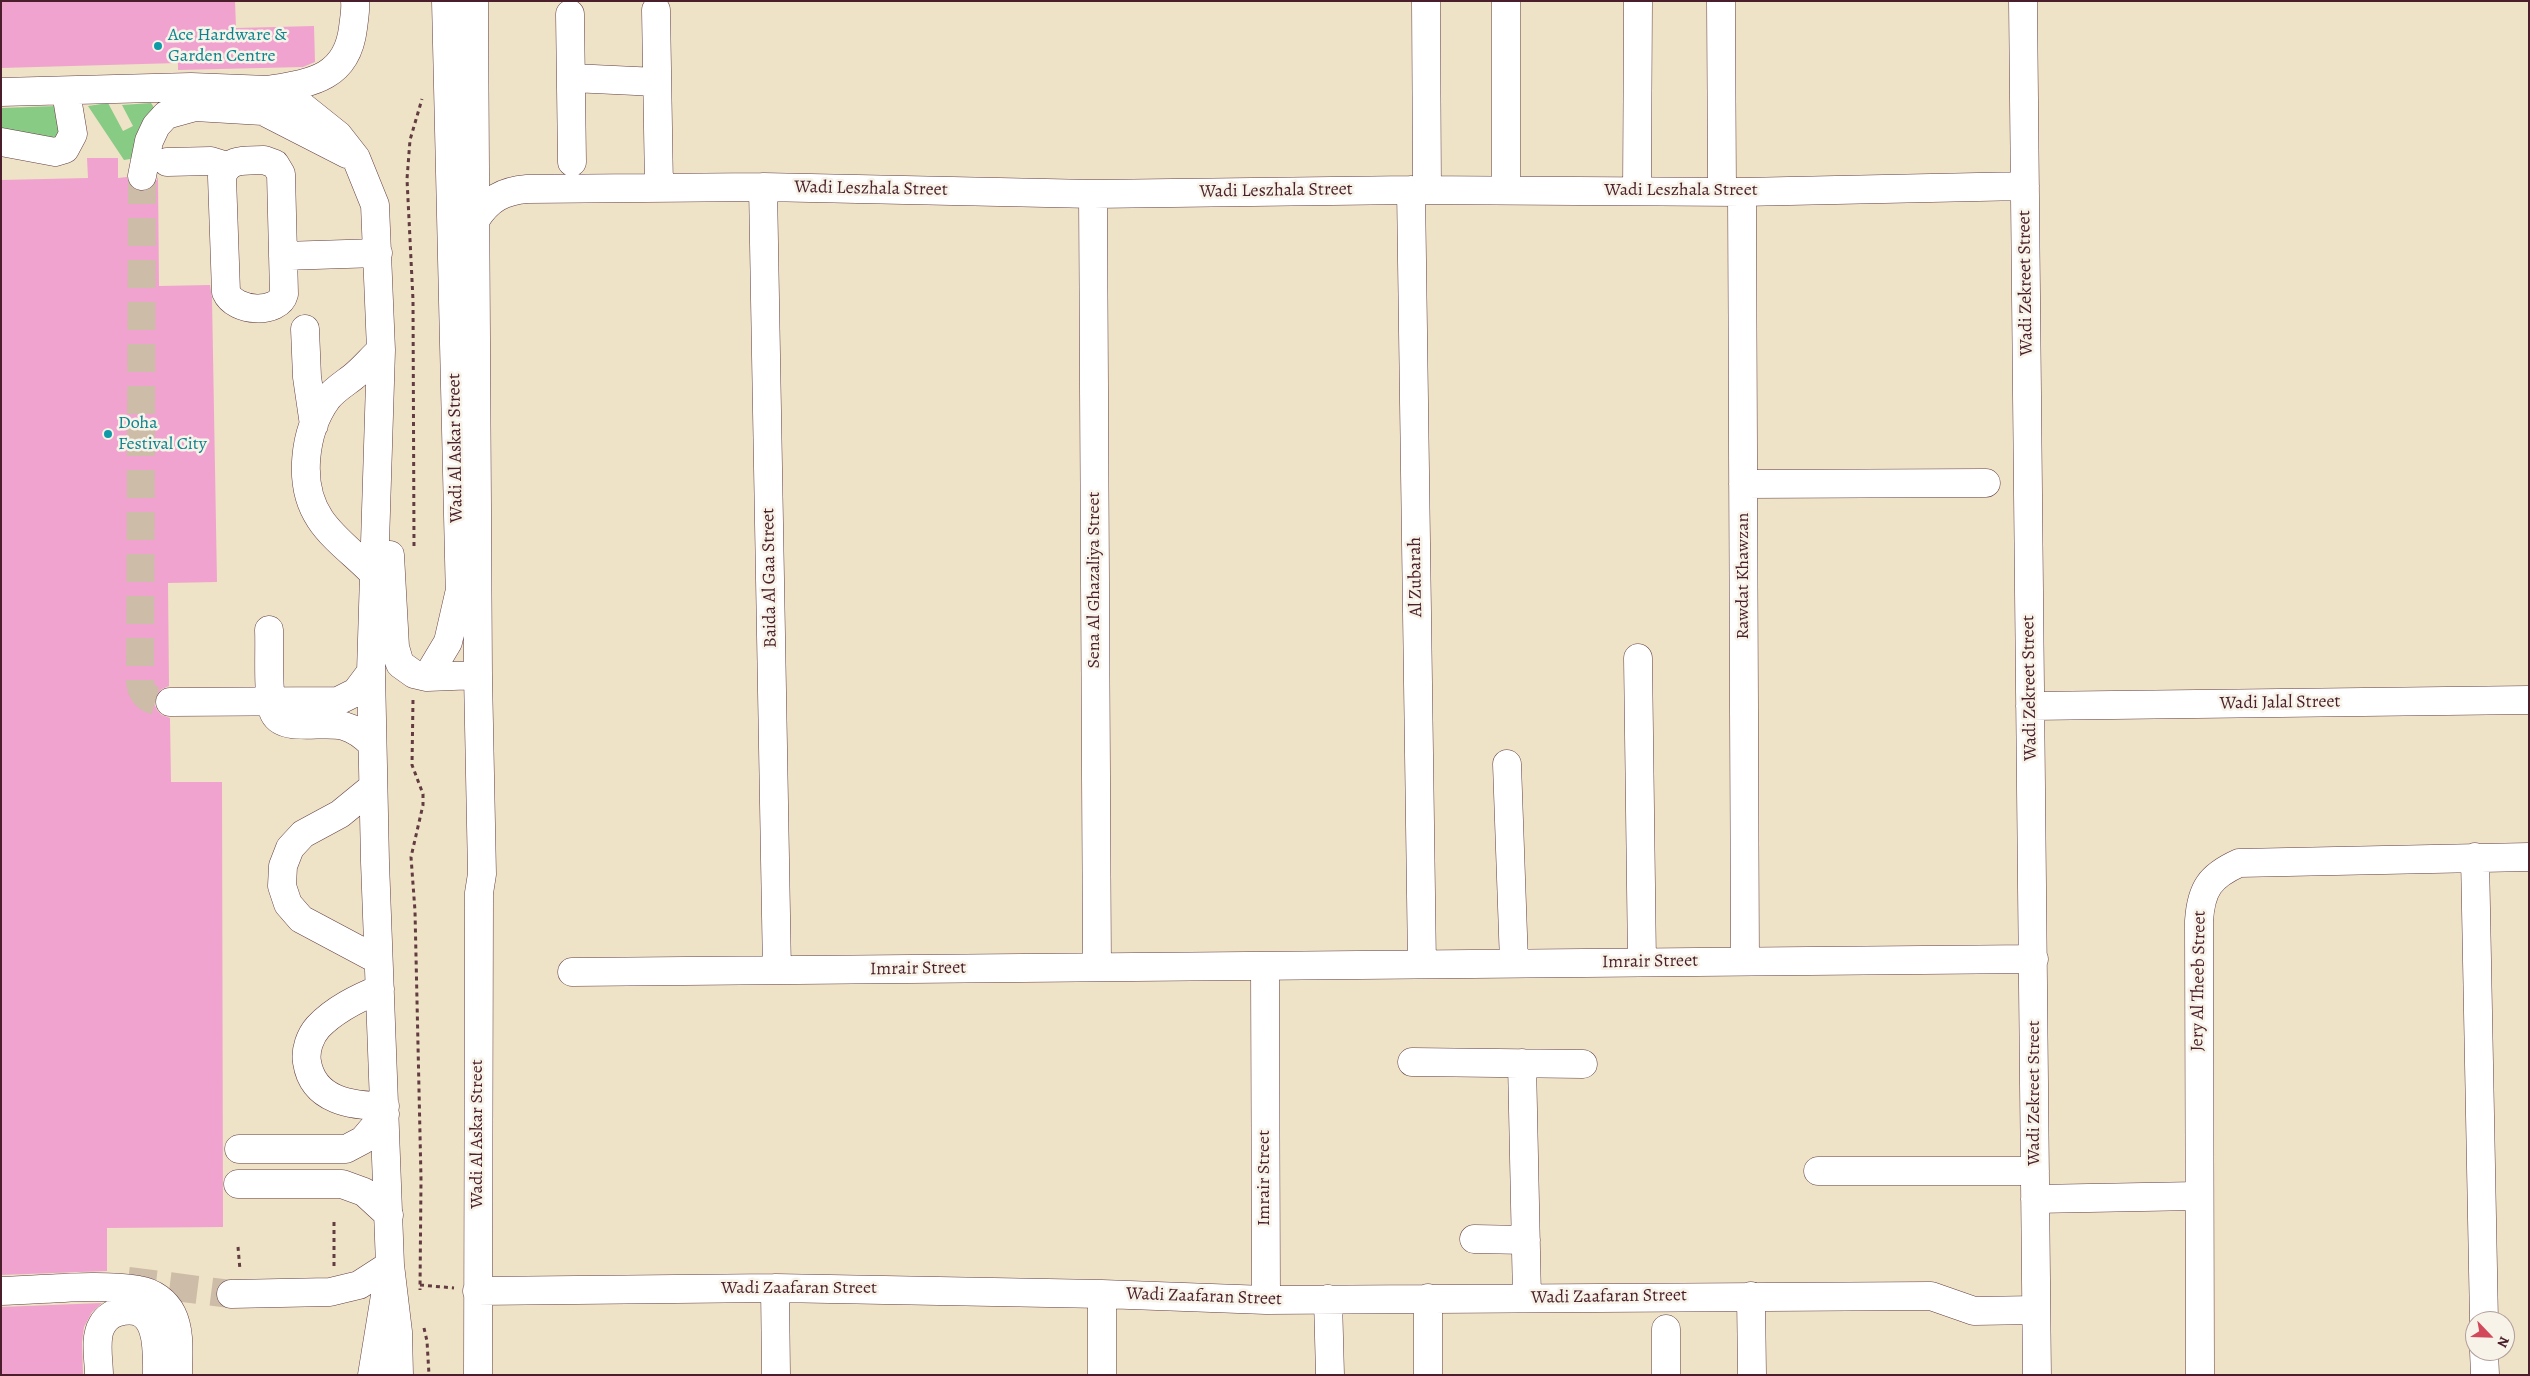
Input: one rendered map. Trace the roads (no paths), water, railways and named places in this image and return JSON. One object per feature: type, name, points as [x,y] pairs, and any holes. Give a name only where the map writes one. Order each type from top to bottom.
[{"type":"street","points":[[1,92],[66,92],[191,87],[268,90],[304,84],[322,78],[335,69],[346,53],[352,37],[355,1]]},
{"type":"street","name":"Wadi Al Askar Street","points":[[446,1],[459,594],[470,676]]},
{"type":"street","name":"Wadi Al Askar Street","points":[[474,1],[476,219],[470,676],[472,864],[475,886],[479,893],[478,1375]]},
{"type":"street","name":"Al Zubarah","points":[[1422,964],[1419,190],[1426,1]]},
{"type":"street","points":[[1506,1],[1506,190]]},
{"type":"street","points":[[1637,191],[1638,1]]},
{"type":"street","name":"Rawdat Khawzan","points":[[1721,1],[1732,192],[1743,484],[1745,961]]},
{"type":"street","name":"Wadi Zekreet Street","points":[[2023,1],[2037,1375]]},
{"type":"street","points":[[656,10],[659,187]]},
{"type":"street","points":[[570,14],[572,162]]},
{"type":"street","points":[[572,78],[658,82]]},
{"type":"street","points":[[268,90],[298,103],[338,135],[356,158],[375,206],[380,350],[371,672],[372,744],[390,1265],[398,1332],[399,1375]]},
{"type":"street","points":[[1,142],[55,152],[65,149],[73,134],[66,92]]},
{"type":"street","points":[[142,176],[146,154],[156,126],[166,115],[195,107],[263,111],[316,140],[356,158]]},
{"type":"street","points":[[167,162],[211,161],[227,166],[240,161],[264,160],[275,164],[279,169],[281,174],[284,294],[280,303],[276,306],[243,308],[232,302],[226,286],[222,177],[227,166]]},
{"type":"street","name":"Wadi Leszhala Street","points":[[476,161],[486,172],[498,180],[527,188]]},
{"type":"street","name":"Wadi Leszhala Street","points":[[476,219],[485,206],[497,196],[512,190],[527,188],[763,187],[1093,194],[1419,190],[1732,192],[2025,186]]},
{"type":"street","name":"Baida Al Gaa Street","points":[[763,187],[777,970]]},
{"type":"street","name":"Sena Al Ghazaliya Street","points":[[1093,194],[1097,967]]},
{"type":"street","points":[[283,256],[378,253]]},
{"type":"street","points":[[305,329],[307,377],[314,425]]},
{"type":"street","points":[[374,573],[330,532],[319,518],[311,502],[307,480],[307,456],[314,425],[328,398],[380,350]]},
{"type":"street","points":[[1743,484],[1986,483]]},
{"type":"street","points":[[375,515],[386,531],[389,544],[397,660],[414,674],[427,677],[470,676]]},
{"type":"street","points":[[427,677],[448,642],[459,594]]},
{"type":"street","points":[[269,630],[272,703],[275,714],[283,723],[343,726],[364,736],[372,744]]},
{"type":"street","points":[[1638,658],[1642,962]]},
{"type":"street","points":[[170,702],[272,703],[338,701],[356,692],[371,672]]},
{"type":"street","name":"Wadi Jalal Street","points":[[2030,706],[2529,700]]},
{"type":"street","points":[[1507,764],[1514,964]]},
{"type":"street","points":[[373,787],[340,814],[303,834],[290,848],[283,866],[282,886],[288,904],[301,919],[378,960]]},
{"type":"street","points":[[2475,857],[2484,1311]]},
{"type":"street","name":"Jery Al Theeb Street","points":[[2200,1375],[2197,1196],[2198,921],[2200,902],[2208,884],[2222,871],[2239,863],[2529,857]]},
{"type":"street","name":"Imrair Street","points":[[572,972],[2034,959]]},
{"type":"street","name":"Imrair Street","points":[[1265,966],[1266,1300]]},
{"type":"street","points":[[380,989],[343,1007],[318,1027],[312,1036],[306,1058],[312,1080],[327,1096],[356,1105],[385,1110]]},
{"type":"street","points":[[1412,1062],[1583,1064]]},
{"type":"street","points":[[1522,1063],[1528,1298]]},
{"type":"street","points":[[239,1150],[346,1148],[363,1140],[385,1110]]},
{"type":"street","points":[[1818,1171],[2035,1170]]},
{"type":"street","points":[[238,1184],[342,1184],[364,1192],[389,1215]]},
{"type":"street","points":[[2035,1199],[2197,1196]]},
{"type":"street","points":[[1474,1239],[1526,1240]]},
{"type":"street","points":[[236,1286],[330,1292],[359,1285],[390,1265]]},
{"type":"street","points":[[372,1375],[390,1265]]},
{"type":"street","points":[[1,1291],[107,1288],[140,1290],[153,1295],[164,1303],[172,1314],[177,1326],[178,1375]]},
{"type":"street","points":[[775,1288],[776,1375]]},
{"type":"street","name":"Wadi Zaafaran Street","points":[[477,1291],[775,1288],[1102,1294],[1266,1300],[1931,1296],[1974,1311],[2036,1310]]},
{"type":"street","points":[[1102,1294],[1102,1375]]},
{"type":"street","points":[[1751,1296],[1752,1375]]},
{"type":"street","points":[[1428,1298],[1428,1375]]},
{"type":"street","points":[[1328,1299],[1330,1375]]},
{"type":"street","points":[[99,1375],[98,1343],[102,1324],[110,1315],[125,1310],[146,1317],[154,1330],[157,1338],[157,1375]]},
{"type":"street","points":[[1666,1329],[1666,1375]]},
{"type":"street","points":[[2484,1361],[2485,1375]]},
{"type":"tunnel","points":[[142,176],[140,681],[143,692],[149,698],[159,702],[170,702]]},
{"type":"tunnel","points":[[128,1281],[231,1294]]},
{"type":"place","name":"Ace Hardware & Garden Centre","points":[[158,46]]},
{"type":"place","name":"Doha Festival City","points":[[108,434]]}]
